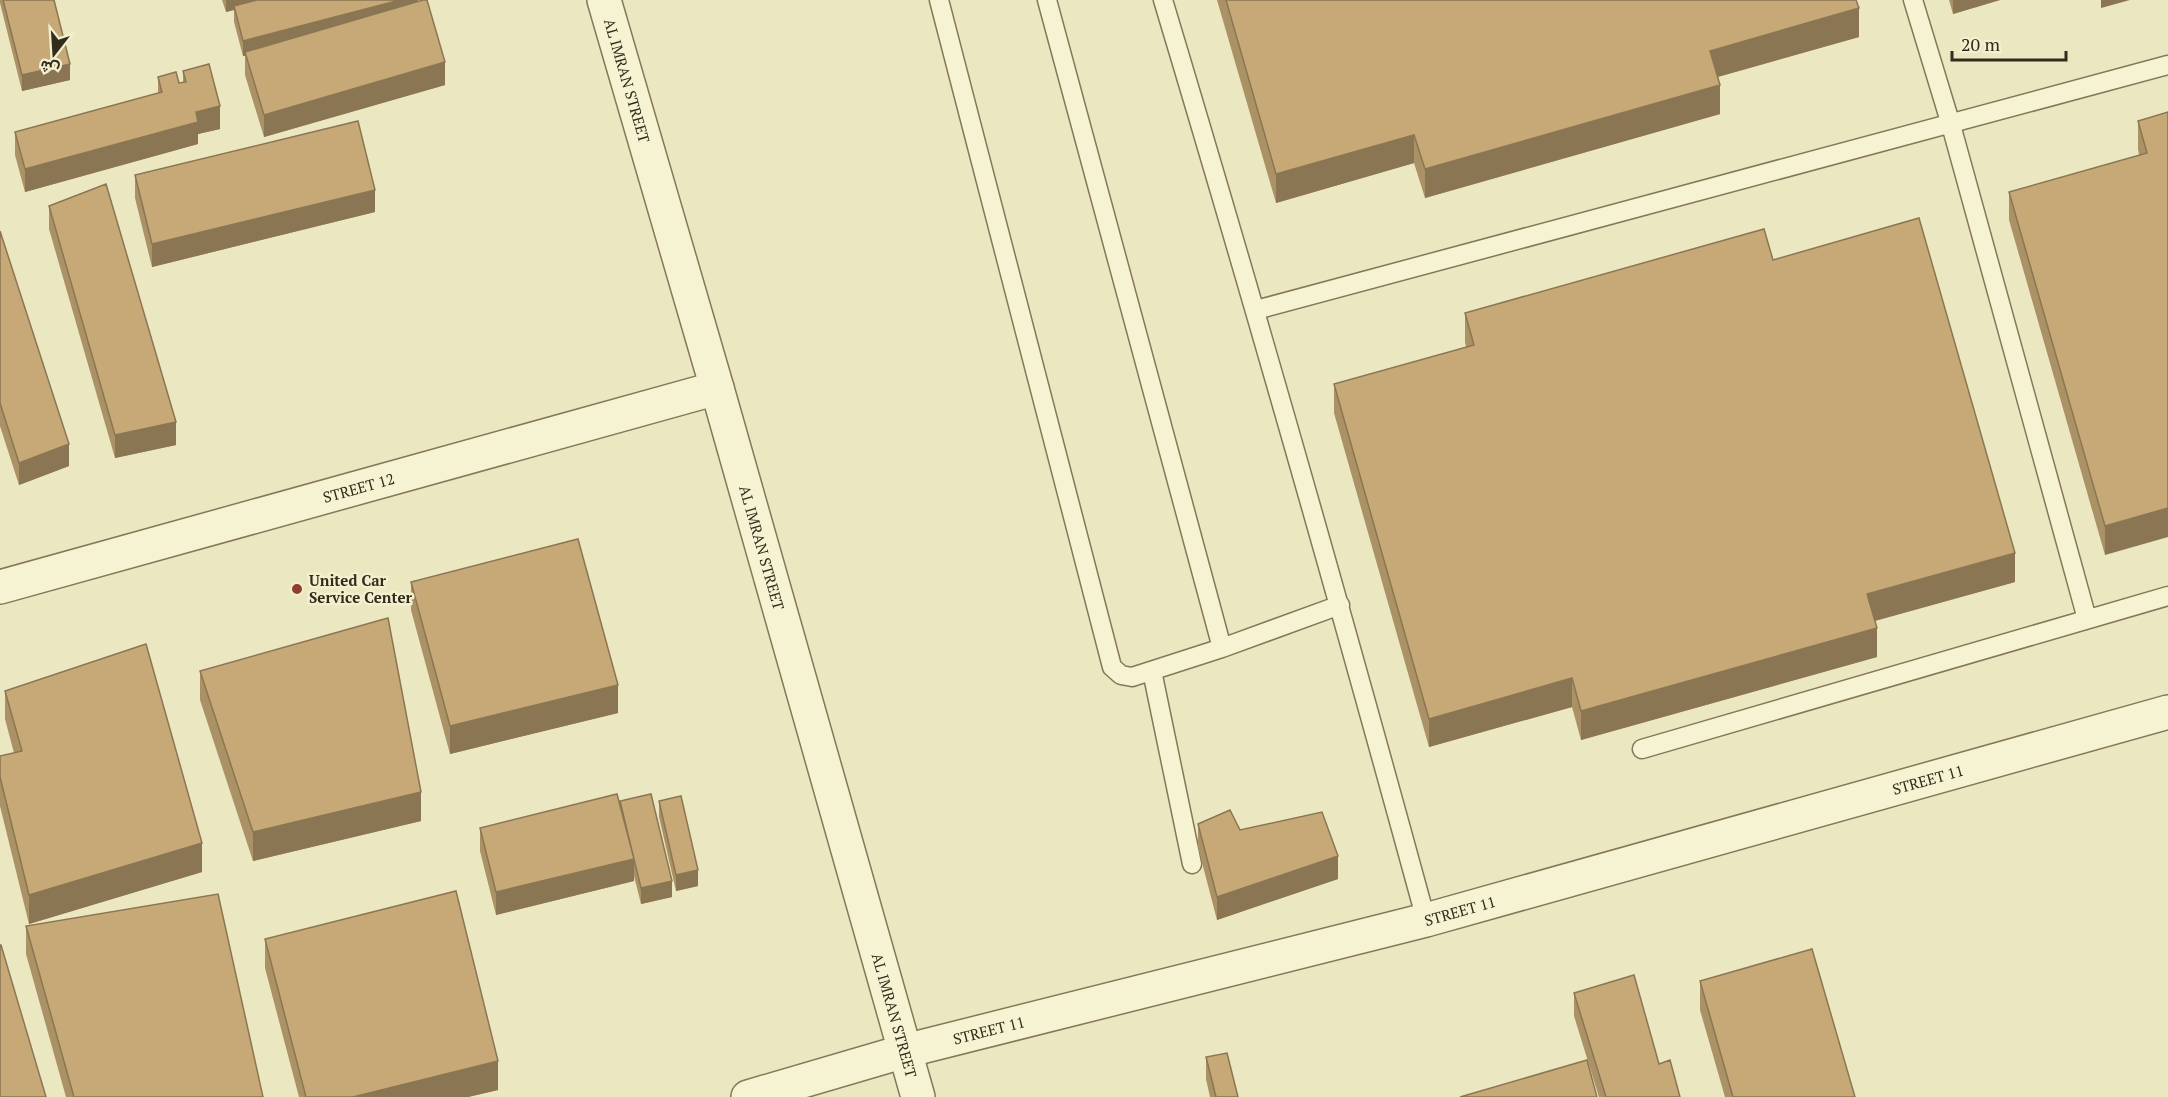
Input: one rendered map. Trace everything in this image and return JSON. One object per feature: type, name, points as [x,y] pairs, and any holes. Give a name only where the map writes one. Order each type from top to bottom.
[{"type":"street","name":"AL IMRAN STREET","points":[[604,0],[717,388],[918,1097]]},
{"type":"street","name":"STREET 12","points":[[0,587],[717,388]]},
{"type":"street","name":"STREET 11","points":[[748,1097],[905,1051],[1426,920],[2168,712]]},
{"type":"lane","points":[[939,0],[1112,668],[1120,675],[1132,678],[1340,605]]},
{"type":"lane","points":[[1047,0],[1222,648]]},
{"type":"lane","points":[[1163,0],[1256,310],[1426,920]]},
{"type":"lane","points":[[1913,0],[1951,125],[2087,619]]},
{"type":"lane","points":[[1256,310],[2168,65]]},
{"type":"lane","points":[[1642,749],[2168,596]]},
{"type":"lane","points":[[1152,671],[1192,864]]},
{"type":"building","points":[[3,0],[54,0],[70,64],[22,75]]},
{"type":"building","points":[[257,0],[400,0],[243,41],[234,6]]},
{"type":"building","points":[[427,0],[445,62],[264,115],[245,52]]},
{"type":"building","points":[[1226,0],[1856,0],[1859,8],[1710,51],[1720,85],[1425,169],[1414,135],[1276,174]]},
{"type":"building","points":[[209,64],[220,106],[196,112],[198,122],[25,169],[15,132],[162,92],[158,77],[176,72],[179,83],[186,82],[183,71]]},
{"type":"building","points":[[2168,112],[2168,508],[2105,526],[2009,192],[2147,153],[2138,121]]},
{"type":"building","points":[[358,121],[375,190],[152,244],[135,175]]},
{"type":"building","points":[[106,184],[176,422],[115,435],[49,206]]},
{"type":"building","points":[[1919,218],[2015,553],[1867,594],[1877,628],[1581,711],[1572,678],[1429,719],[1334,384],[1474,345],[1465,313],[1764,229],[1773,260]]},
{"type":"building","points":[[0,231],[69,444],[19,463],[0,403]]},
{"type":"building","points":[[578,539],[618,685],[450,726],[411,582]]},
{"type":"building","points":[[388,618],[421,792],[253,832],[200,671]]},
{"type":"building","points":[[146,644],[202,843],[29,895],[0,777],[0,756],[22,751],[5,691]]},
{"type":"building","points":[[617,794],[634,859],[496,892],[480,828]]},
{"type":"building","points":[[651,794],[672,881],[641,888],[620,801]]},
{"type":"building","points":[[681,796],[698,870],[676,875],[659,801]]},
{"type":"building","points":[[1230,810],[1240,830],[1322,812],[1338,856],[1217,897],[1198,824]]},
{"type":"building","points":[[456,891],[498,1061],[353,1097],[306,1097],[265,939]]},
{"type":"building","points":[[218,894],[263,1097],[74,1097],[26,926]]},
{"type":"building","points":[[1,945],[46,1097],[0,1097]]},
{"type":"building","points":[[1812,949],[1855,1097],[1733,1097],[1700,981]]},
{"type":"building","points":[[1634,975],[1659,1064],[1670,1060],[1680,1097],[1606,1097],[1574,993]]},
{"type":"building","points":[[1227,1053],[1238,1097],[1216,1097],[1206,1057]]},
{"type":"building","points":[[1587,1060],[1597,1097],[1460,1097]]},
{"type":"place","name":"United Car Service Center","points":[[297,589]]}]
